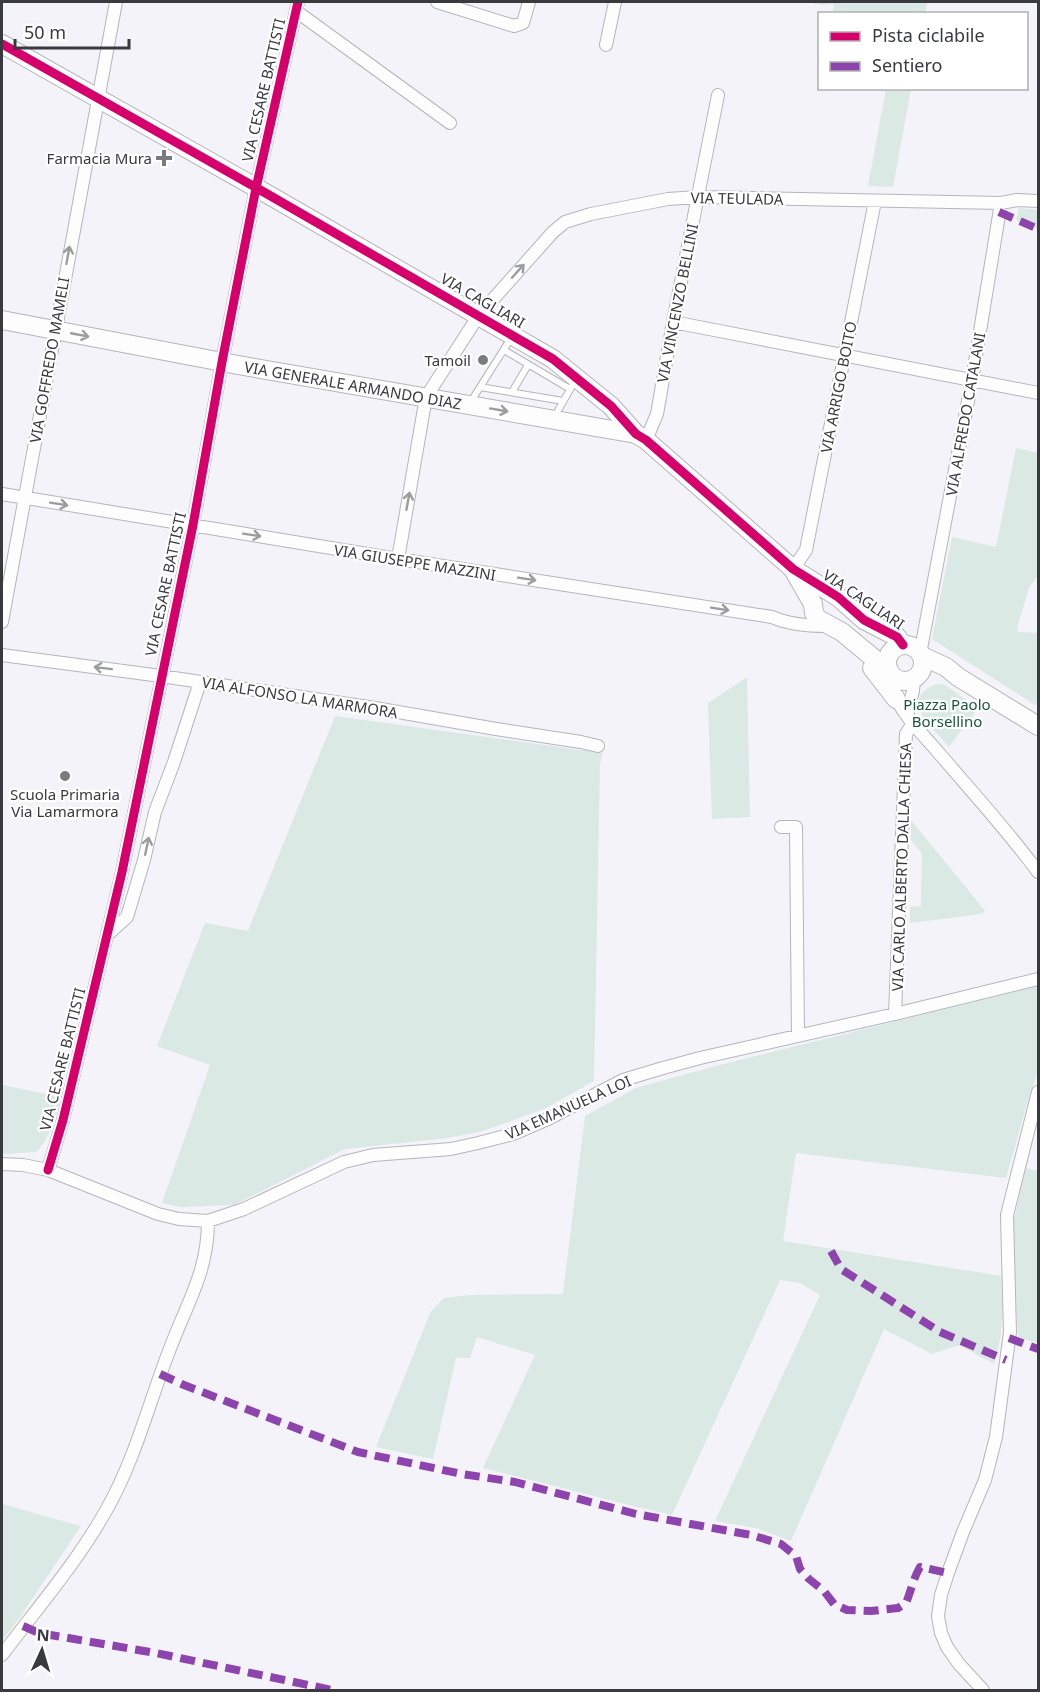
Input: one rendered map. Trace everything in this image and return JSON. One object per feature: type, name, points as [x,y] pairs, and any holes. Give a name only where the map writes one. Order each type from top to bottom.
[{"type":"street","name":"VIA GOFFREDO MAMELI","points":[[2,622],[116,2]]},
{"type":"street","points":[[438,2],[517,26],[525,20],[529,2]]},
{"type":"street","points":[[606,45],[615,2]]},
{"type":"street","points":[[297,6],[450,123]]},
{"type":"street","name":"VIA CESARE BATTISTI","points":[[48,1170],[63,1120],[122,872],[192,525],[256,188],[297,6]]},
{"type":"street","name":"VIA CAGLIARI","points":[[2,44],[479,315],[509,343],[553,359],[573,383],[611,406],[641,437],[793,569],[838,597],[864,620],[897,637],[913,650],[946,667],[958,677],[1038,726]]},
{"type":"street","name":"VIA VINCENZO BELLINI","points":[[641,437],[657,414],[718,95]]},
{"type":"street","name":"VIA TEULADA","points":[[426,397],[479,315],[553,232],[565,222],[591,214],[669,199],[698,196],[1001,203],[1038,201]]},
{"type":"street","name":"VIA ARRIGO BOITO","points":[[793,569],[807,550],[875,201]]},
{"type":"street","name":"VIA ALFREDO CATALANI","points":[[913,650],[925,624],[972,380],[1001,203]]},
{"type":"street","name":"VIA GENERALE ARMANDO DIAZ","points":[[2,320],[222,362],[553,419],[641,437]]},
{"type":"street","points":[[673,322],[1038,393]]},
{"type":"street","points":[[398,559],[426,397]]},
{"type":"street","name":"VIA GIUSEPPE MAZZINI","points":[[2,494],[772,617],[816,626],[829,626]]},
{"type":"street","name":"VIA CAGLIARI","points":[[793,569],[813,604]]},
{"type":"street","name":"VIA CAGLIARI","points":[[828,592],[820,593],[814,599],[814,613],[818,619],[842,632],[890,673]]},
{"type":"street","points":[[858,646],[910,719],[1021,848],[1038,872]]},
{"type":"street","points":[[896,699],[887,660],[893,650],[913,650],[922,668],[915,678]]},
{"type":"street","name":"VIA ALFONSO LA MARMORA","points":[[2,656],[161,676],[375,708],[598,746]]},
{"type":"street","points":[[890,673],[906,681],[915,678],[958,677]]},
{"type":"street","name":"VIA CARLO ALBERTO DALLA CHIESA","points":[[895,1014],[906,734],[915,678]]},
{"type":"street","points":[[107,935],[127,917],[155,812],[200,682]]},
{"type":"street","points":[[781,827],[796,827],[798,1036]]},
{"type":"street","points":[[122,872],[139,876]]},
{"type":"street","name":"VIA EMANUELA LOI","points":[[2,1164],[48,1170],[158,1214],[179,1219],[208,1221],[244,1209],[344,1162],[373,1155],[450,1149],[513,1134],[548,1119],[623,1080],[700,1058],[1038,979]]},
{"type":"street","points":[[984,1690],[958,1664],[946,1647],[938,1616],[941,1595],[948,1573],[985,1480],[996,1437],[1010,1332],[1007,1215],[1038,1092]]},
{"type":"street","points":[[2,1655],[78,1554],[108,1507],[126,1470],[171,1345],[204,1265],[208,1221]]},
{"type":"lane","points":[[469,405],[509,343],[528,365],[573,383],[553,419]]},
{"type":"lane","points":[[512,392],[528,365]]},
{"type":"lane","points":[[480,387],[563,401]]},
{"type":"green space","points":[[805,2],[927,2],[925,12],[833,12],[834,4],[822,5]]},
{"type":"green space","points":[[886,90],[911,90],[893,187],[868,186]]},
{"type":"green space","points":[[1019,208],[1038,210],[1038,229],[1016,220]]},
{"type":"green space","points":[[1016,448],[1038,453],[1038,575],[1029,588],[1017,628],[1018,632],[1038,633],[1038,700],[1035,705],[932,639],[952,537],[996,547]]},
{"type":"green space","points":[[747,677],[750,817],[712,819],[708,703]]},
{"type":"green space","name":"Piazza Paolo Borsellino","points":[[937,684],[945,685],[978,708],[949,747],[921,713],[918,705],[922,693]]},
{"type":"green space","points":[[335,716],[603,753],[600,764],[594,1081],[544,1109],[480,1132],[447,1138],[345,1149],[234,1205],[181,1207],[162,1203],[210,1065],[157,1046],[205,923],[248,931]]},
{"type":"green space","points":[[911,820],[985,911],[982,914],[910,923],[910,907],[921,906],[922,854],[911,840]]},
{"type":"green space","points":[[1038,986],[1038,1071],[1006,1178],[796,1153],[783,1241],[1001,1276],[1002,1310],[1000,1342],[994,1364],[959,1345],[932,1354],[884,1329],[791,1541],[756,1528],[715,1521],[820,1295],[800,1283],[780,1280],[672,1515],[483,1468],[535,1355],[477,1337],[470,1358],[456,1358],[433,1459],[376,1447],[431,1311],[444,1298],[471,1295],[563,1294],[585,1116],[636,1088]]},
{"type":"green space","points":[[2,1085],[61,1097],[49,1133],[36,1152],[2,1154]]},
{"type":"green space","points":[[1026,1168],[1038,1171],[1038,1343],[1018,1337],[1013,1244],[1014,1219]]},
{"type":"green space","points":[[2,1504],[81,1526],[2,1641]]},
{"type":"marked path","points":[[999,212],[1038,229]]},
{"type":"marked path","points":[[831,1251],[841,1269],[940,1332],[1006,1360]]},
{"type":"marked path","points":[[1009,1338],[1038,1349]]},
{"type":"marked path","points":[[160,1374],[358,1452],[462,1474],[515,1482],[636,1514],[751,1535],[781,1544],[796,1556],[800,1569],[809,1579],[824,1591],[834,1604],[847,1610],[871,1611],[898,1608],[906,1603],[920,1567],[948,1573]]},
{"type":"marked path","points":[[23,1626],[39,1633],[156,1653],[332,1690]]},
{"type":"cycle path","points":[[48,1170],[63,1120],[122,872],[193,525],[256,188],[298,2]]},
{"type":"cycle path","points":[[2,44],[553,359],[611,406],[636,434],[646,440],[793,569],[838,597],[864,620],[897,637],[903,645]]},
{"type":"place","name":"Farmacia Mura","points":[[164,158]]},
{"type":"place","name":"Tamoil","points":[[483,360]]},
{"type":"place","name":"Scuola Primaria Via Lamarmora","points":[[65,776]]}]
